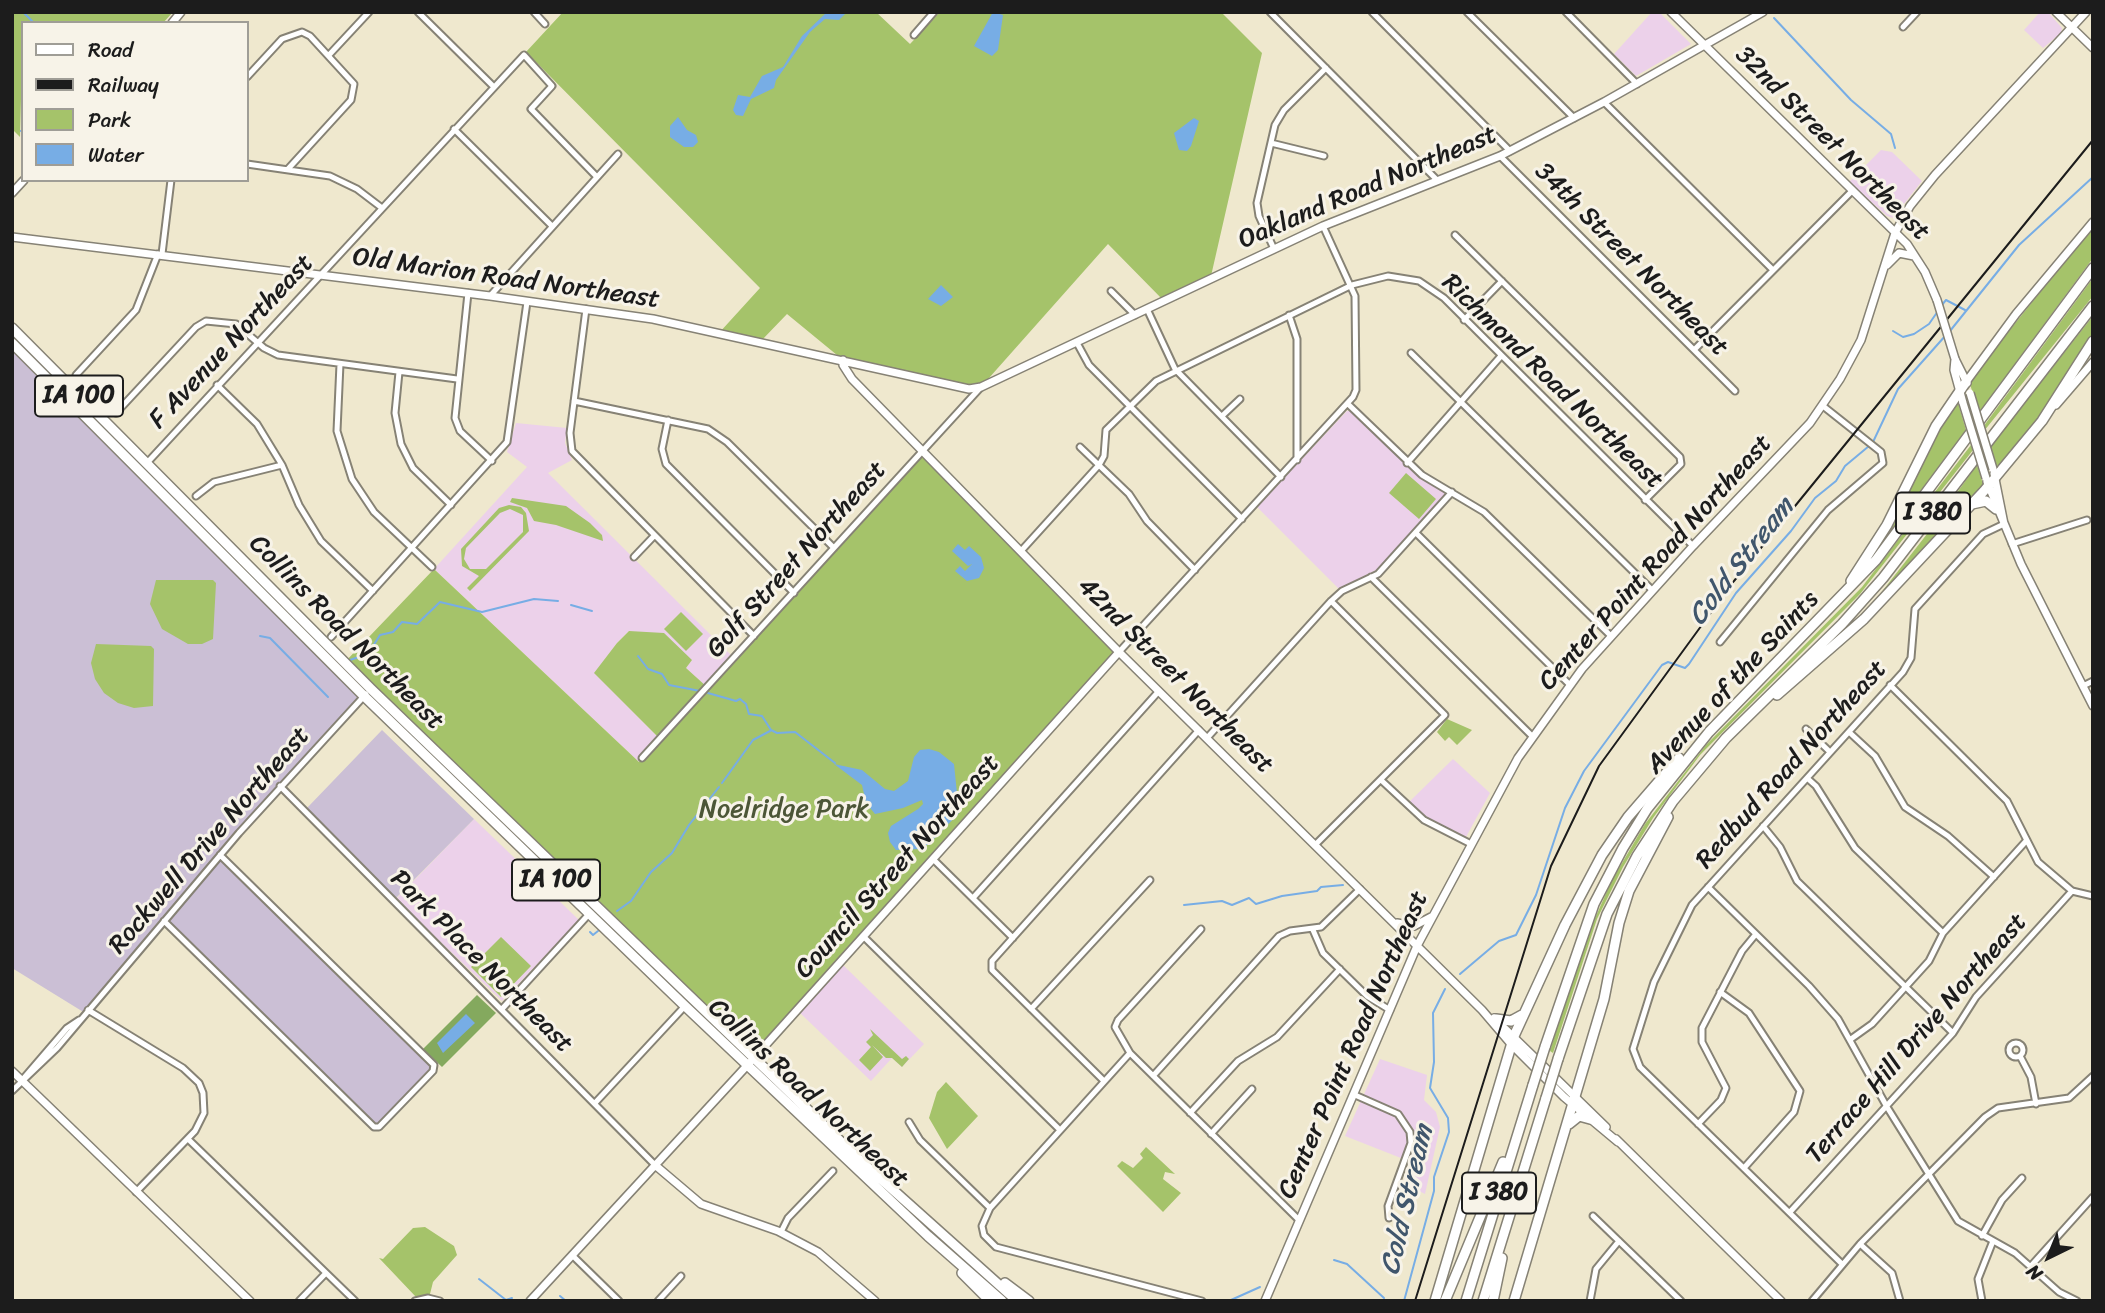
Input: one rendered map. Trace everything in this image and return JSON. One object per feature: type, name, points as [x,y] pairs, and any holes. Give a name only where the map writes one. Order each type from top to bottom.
[{"type":"highway","name":"Avenue of the Saints","points":[[1466,1301],[1522,1116],[1580,940],[1611,870],[1659,792],[1709,732],[1827,613],[1904,525],[2093,268]]},
{"type":"highway","name":"Avenue of the Saints","points":[[1483,1301],[1593,947],[1611,905],[1646,840],[1689,779],[1842,624],[1883,578],[2093,306]]},
{"type":"highway","name":"Collins Road Northeast","points":[[12,328],[143,467]]},
{"type":"highway","points":[[1758,707],[1804,673],[1864,619],[1971,505],[1991,478],[2042,421],[2093,341]]},
{"type":"highway","name":"Collins Road Northeast","points":[[12,342],[143,467],[685,1006],[751,1061],[1017,1301]]},
{"type":"highway","points":[[1827,613],[1876,545],[1927,442],[1965,392],[1966,382]]},
{"type":"highway","points":[[1971,505],[1983,501],[1996,509]]},
{"type":"highway","name":"Collins Road Northeast","points":[[367,692],[655,962],[928,1236],[1002,1301]]},
{"type":"highway","points":[[1435,1301],[1512,1040],[1576,902],[1602,855],[1629,817],[1669,769],[1709,732]]},
{"type":"highway","points":[[1514,1301],[1604,999],[1619,923],[1629,891],[1689,779]]},
{"type":"highway","name":"Collins Road Northeast","points":[[590,913],[597,912],[640,953],[655,962]]},
{"type":"highway","points":[[1491,1017],[1514,1020],[1526,1011]]},
{"type":"highway","points":[[1446,1301],[1522,1116]]},
{"type":"highway","points":[[1568,1125],[1579,1116],[1590,1119]]},
{"type":"highway","points":[[908,1205],[1029,1301]]},
{"type":"highway","points":[[1493,1301],[1509,1217]]},
{"type":"highway","points":[[928,1236],[989,1301]]},
{"type":"main road","name":"32nd Street Northeast","points":[[1671,12],[1917,257],[1937,300],[1955,359],[1966,382]]},
{"type":"main road","name":"Oakland Road Northeast","points":[[981,387],[1323,226],[1500,156],[1637,84],[1763,12]]},
{"type":"main road","points":[[2056,12],[2093,48]]},
{"type":"main road","name":"Center Point Road Northeast","points":[[1265,1301],[1417,946],[1471,844],[1533,737],[1569,684],[1611,636],[1793,443],[1823,406],[1861,340],[1895,233],[1927,184],[2086,12]]},
{"type":"main road","points":[[1966,382],[2093,222]]},
{"type":"main road","name":"Old Marion Road Northeast","points":[[15,237],[468,293],[653,319],[843,359],[952,387],[981,387]]},
{"type":"main road","points":[[1884,268],[1899,253],[1917,257]]},
{"type":"main road","points":[[1955,359],[1971,366],[1984,357]]},
{"type":"main road","name":"42nd Street Northeast","points":[[843,359],[843,365],[852,379],[1119,652],[1781,1301]]},
{"type":"main road","name":"32nd Street Northeast","points":[[1955,359],[1954,370],[1965,392],[2004,524]]},
{"type":"main road","points":[[2042,421],[2093,362]]},
{"type":"main road","name":"32nd Street Northeast","points":[[1965,392],[1963,403],[1991,478],[1996,509],[2004,524]]},
{"type":"main road","points":[[2004,524],[2093,706]]},
{"type":"main road","name":"Council Street Northeast","points":[[530,1301],[934,860],[1119,652]]},
{"type":"main road","points":[[1393,922],[1414,926],[1434,914]]},
{"type":"main road","points":[[12,1071],[250,1301]]},
{"type":"main road","name":"42nd Street Northeast","points":[[1575,1100],[1590,1119],[1619,1142]]},
{"type":"main road","points":[[655,1165],[701,1204],[781,1232],[833,1262],[875,1301]]},
{"type":"street","points":[[329,55],[369,12]]},
{"type":"street","points":[[418,12],[494,87]]},
{"type":"street","points":[[534,12],[545,23]]},
{"type":"street","points":[[914,35],[934,12]]},
{"type":"street","name":"34th Street Northeast","points":[[1372,12],[1510,151]]},
{"type":"street","points":[[1467,12],[1574,118]]},
{"type":"street","points":[[1566,12],[1637,84]]},
{"type":"street","points":[[1903,27],[1917,12]]},
{"type":"street","points":[[1272,13],[1437,180]]},
{"type":"street","points":[[248,76],[282,39],[295,32],[310,36],[350,76],[354,93],[288,169]]},
{"type":"street","name":"F Avenue Northeast","points":[[143,467],[524,55],[552,86],[531,109],[597,177]]},
{"type":"street","points":[[1274,249],[1259,216],[1257,203],[1278,118],[1326,68]]},
{"type":"street","points":[[1604,102],[1773,270]]},
{"type":"street","points":[[454,129],[552,226]]},
{"type":"street","points":[[1271,143],[1324,156]]},
{"type":"street","points":[[491,296],[618,154]]},
{"type":"street","name":"34th Street Northeast","points":[[1500,156],[1735,391]]},
{"type":"street","points":[[248,164],[288,169],[344,181],[382,208]]},
{"type":"street","points":[[76,376],[136,310],[160,254],[171,182]]},
{"type":"street","points":[[1694,350],[1852,191]]},
{"type":"street","points":[[1323,226],[1352,285],[1356,307],[1356,390],[1348,404],[1407,463],[1484,512],[1611,636]]},
{"type":"street","points":[[1455,235],[1682,460],[1645,500]]},
{"type":"street","name":"Richmond Road Northeast","points":[[1099,465],[1104,456],[1105,430],[1145,389],[1175,369],[1352,285],[1388,276],[1419,281],[1444,298],[1693,546]]},
{"type":"street","points":[[1464,320],[1502,281]]},
{"type":"street","points":[[1111,291],[1135,315]]},
{"type":"street","points":[[468,293],[454,411],[457,425],[492,461]]},
{"type":"street","points":[[331,636],[507,442],[527,302]]},
{"type":"street","points":[[586,309],[570,433],[572,451],[754,636]]},
{"type":"street","points":[[1147,309],[1175,369],[1281,477]]},
{"type":"street","points":[[1289,315],[1297,339],[1297,460]]},
{"type":"street","points":[[117,413],[201,323],[236,324],[278,355],[457,379]]},
{"type":"street","points":[[1077,343],[1089,365],[1242,519]]},
{"type":"street","points":[[1411,353],[1652,590]]},
{"type":"street","points":[[1407,463],[1501,356]]},
{"type":"street","points":[[340,364],[336,414],[345,464],[358,490],[374,512],[432,567]]},
{"type":"street","points":[[399,372],[395,413],[401,444],[418,474],[452,505]]},
{"type":"street","points":[[217,386],[257,425],[282,465],[299,505],[321,541],[373,591]]},
{"type":"street","name":"Golf Street Northeast","points":[[642,758],[981,387]]},
{"type":"street","points":[[1222,416],[1240,399]]},
{"type":"street","points":[[574,401],[699,426],[719,435],[834,548]]},
{"type":"street","name":"Council Street Northeast","points":[[1119,652],[1348,404]]},
{"type":"street","points":[[1720,642],[1828,510],[1879,468],[1884,459],[1879,450],[1823,406]]},
{"type":"street","points":[[668,420],[662,449],[666,464],[794,593]]},
{"type":"street","points":[[1080,447],[1129,494],[1147,521],[1195,569]]},
{"type":"street","points":[[196,496],[214,482],[227,477],[282,465]]},
{"type":"street","points":[[1021,551],[1099,465]]},
{"type":"street","points":[[1208,738],[1331,601],[1342,592],[1371,578],[1452,492]]},
{"type":"street","points":[[2012,544],[2087,520]]},
{"type":"street","name":"Redbud Road Northeast","points":[[1698,1124],[1640,1067],[1633,1055],[1654,982],[1687,912],[1911,659],[1915,609],[1983,534],[2004,524]]},
{"type":"street","points":[[1416,533],[1569,684]]},
{"type":"street","points":[[634,557],[654,536]]},
{"type":"street","points":[[1371,578],[1533,737]]},
{"type":"street","points":[[1315,845],[1445,715],[1331,601]]},
{"type":"street","points":[[2083,686],[2093,681]]},
{"type":"street","points":[[1890,685],[2007,801],[2038,862],[2072,891],[2093,896]]},
{"type":"street","points":[[973,898],[1159,691]]},
{"type":"street","name":"Rockwell Drive Northeast","points":[[12,1091],[67,1028],[88,1010],[280,786],[367,692]]},
{"type":"street","points":[[1806,729],[1830,751]]},
{"type":"street","points":[[1104,1081],[992,970],[991,965],[1199,730]]},
{"type":"street","points":[[1849,732],[1875,756],[1905,807],[1948,836],[1994,877]]},
{"type":"street","points":[[1807,778],[1816,786],[1855,848],[1943,933]]},
{"type":"street","points":[[1381,780],[1424,820],[1471,844]]},
{"type":"street","name":"Park Place Northeast","points":[[280,786],[655,1165]]},
{"type":"street","points":[[1763,826],[1780,847],[1797,881],[1953,1033]]},
{"type":"street","points":[[1851,1039],[1872,1024],[1929,961],[1943,933],[2027,840]]},
{"type":"street","points":[[164,921],[374,1127],[379,1127],[433,1071],[434,1065],[220,855]]},
{"type":"street","points":[[934,860],[1013,938]]},
{"type":"street","points":[[1031,1009],[1150,880]]},
{"type":"street","points":[[1708,887],[1819,996],[1851,1039],[1887,1107],[1958,1221],[2031,1266],[2059,1292],[2077,1301]]},
{"type":"street","points":[[1153,1076],[1279,936],[1290,931],[1313,930],[1329,921],[1360,889]]},
{"type":"street","name":"Terrace Hill Drive Northeast","points":[[1790,1212],[1953,1033],[1976,997],[2072,891]]},
{"type":"street","points":[[502,1009],[590,913]]},
{"type":"street","points":[[1201,929],[1118,1020],[1115,1027],[1130,1053],[1299,1220]]},
{"type":"street","points":[[1313,930],[1323,953],[1367,996],[1390,1010]]},
{"type":"street","points":[[1756,934],[1742,951],[1701,1032],[1702,1042],[1726,1088],[1721,1100],[1698,1124],[1842,1264]]},
{"type":"street","points":[[864,937],[1060,1130]]},
{"type":"street","points":[[1190,1114],[1238,1061],[1277,1037],[1340,969]]},
{"type":"street","points":[[1720,992],[1749,1013],[1800,1091],[1794,1112],[1744,1168]]},
{"type":"street","points":[[595,1103],[685,1006]]},
{"type":"street","points":[[88,1010],[192,1074],[199,1083],[204,1103],[201,1122],[136,1192]]},
{"type":"street","points":[[1130,1053],[990,1208],[982,1226],[985,1235],[996,1247],[1202,1301]]},
{"type":"street","points":[[2020,1056],[2031,1076],[2035,1104]]},
{"type":"street","points":[[1812,1301],[1860,1244],[1928,1174],[1998,1108],[2069,1098],[2093,1076]]},
{"type":"street","points":[[1211,1134],[1252,1089]]},
{"type":"street","points":[[1355,1095],[1398,1114],[1410,1132],[1409,1153],[1388,1206],[1389,1218]]},
{"type":"street","points":[[909,1122],[920,1140],[990,1208]]},
{"type":"street","points":[[188,1139],[355,1301]]},
{"type":"street","points":[[781,1232],[788,1218],[832,1171]]},
{"type":"street","points":[[1982,1236],[2002,1200],[2022,1178]]},
{"type":"street","points":[[2031,1266],[2093,1198]]},
{"type":"street","points":[[1593,1216],[1681,1301]]},
{"type":"street","points":[[1590,1301],[1596,1269],[1619,1241]]},
{"type":"street","points":[[1982,1301],[1979,1279],[1993,1241]]},
{"type":"street","points":[[1860,1244],[1892,1273],[1900,1301]]},
{"type":"street","points":[[572,1255],[619,1301]]},
{"type":"street","points":[[299,1301],[326,1273]]},
{"type":"street","points":[[658,1301],[681,1276]]},
{"type":"street","points":[[415,1301],[428,1298],[440,1301]]},
{"type":"shaded area","points":[[1652,12],[1659,12],[1691,44],[1636,76],[1614,54]]},
{"type":"shaded area","points":[[2040,12],[2048,12],[2062,28],[2061,33],[2043,48],[2024,30]]},
{"type":"shaded area","points":[[1881,150],[1892,152],[1922,181],[1893,218],[1887,216],[1849,182]]},
{"type":"shaded area","points":[[12,343],[364,696],[220,855],[434,1065],[433,1071],[379,1127],[374,1127],[164,922],[85,1013],[12,968]]},
{"type":"shaded area","points":[[1347,411],[1415,474],[1444,492],[1444,496],[1378,569],[1339,589],[1257,507]]},
{"type":"shaded area","points":[[516,423],[567,428],[565,443],[572,460],[548,473],[734,658],[707,688],[686,668],[692,660],[629,631],[617,643],[595,673],[657,736],[654,746],[639,762],[434,569],[527,467],[507,452]]},
{"type":"shaded area","points":[[382,730],[474,819],[396,898],[307,808]]},
{"type":"shaded area","points":[[1453,759],[1490,793],[1466,837],[1428,818],[1408,803]]},
{"type":"shaded area","points":[[474,819],[579,920],[502,1001],[396,899]]},
{"type":"shaded area","points":[[843,965],[924,1044],[902,1067],[892,1058],[871,1081],[799,1012]]},
{"type":"shaded area","points":[[1380,1059],[1427,1075],[1424,1100],[1436,1112],[1440,1127],[1425,1194],[1403,1183],[1411,1162],[1345,1136]]},
{"type":"green space","points":[[12,12],[173,12],[165,21],[21,21],[20,137],[12,129]]},
{"type":"green space","points":[[563,12],[876,12],[910,44],[940,12],[1221,12],[1262,53],[1211,276],[1164,301],[1108,244],[981,387],[969,389],[843,360],[787,314],[761,341],[719,333],[760,288],[526,52]]},
{"type":"green space","points":[[2093,226],[2093,258],[1979,413],[1969,381]]},
{"type":"green space","points":[[2093,278],[2093,296],[1984,431],[1983,427]]},
{"type":"green space","points":[[2093,316],[2093,334],[2069,372],[2026,435],[2003,463],[1995,467],[1990,447]]},
{"type":"green space","points":[[1958,403],[1966,430],[1888,535],[1886,533],[1937,429]]},
{"type":"green space","points":[[1971,445],[1973,450],[1860,594],[1700,755],[1653,818],[1623,867],[1597,919],[1553,1053],[1550,1051],[1592,925],[1612,880],[1645,824],[1706,745],[1862,587]]},
{"type":"green space","name":"Noelridge Park","points":[[923,451],[1119,652],[754,1058],[344,663],[434,569],[639,762],[654,746],[657,736],[594,673],[617,643],[629,631],[664,633],[692,660],[686,668],[707,687]]},
{"type":"green space","points":[[1977,465],[1984,487],[1866,612],[1927,534]]},
{"type":"green space","points":[[1406,473],[1436,499],[1419,519],[1389,493]]},
{"type":"green space","points":[[512,498],[566,506],[590,523],[602,535],[603,541],[556,525],[534,521],[527,508],[510,502]]},
{"type":"green space","points":[[509,505],[521,507],[526,513],[529,531],[470,591],[467,588],[479,576],[462,566],[461,549],[499,508]],"holes":[[[510,509],[523,515],[523,532],[486,569],[470,569],[464,559],[466,548],[500,513]]]},
{"type":"green space","points":[[156,580],[213,580],[216,583],[213,639],[202,644],[188,644],[162,629],[150,604]]},
{"type":"green space","points":[[681,612],[703,634],[686,651],[664,629]]},
{"type":"green space","points":[[96,644],[151,646],[154,649],[153,706],[134,708],[118,703],[104,693],[95,679],[91,663]]},
{"type":"green space","points":[[1447,719],[1472,730],[1457,745],[1449,737],[1445,741],[1437,732]]},
{"type":"green space","points":[[501,937],[531,966],[501,997],[471,967]]},
{"type":"green space","points":[[477,995],[496,1013],[442,1067],[423,1049]]},
{"type":"green space","points":[[870,1029],[902,1059],[906,1056],[909,1059],[902,1067],[892,1058],[886,1058],[872,1045],[883,1057],[870,1071],[859,1060],[871,1047],[866,1042],[873,1035]]},
{"type":"green space","points":[[946,1082],[978,1116],[947,1149],[929,1118],[937,1092]]},
{"type":"green space","points":[[1146,1147],[1175,1174],[1165,1172],[1163,1179],[1181,1193],[1163,1212],[1117,1166],[1122,1161],[1133,1168],[1143,1158],[1140,1154]]},
{"type":"green space","points":[[425,1227],[454,1246],[457,1255],[433,1282],[430,1294],[416,1297],[379,1258],[383,1259],[413,1228]]},
{"type":"water","points":[[827,12],[847,12],[839,20],[825,19],[810,32],[776,80],[774,88],[751,99],[743,116],[736,115],[733,110],[738,95],[750,97],[762,76],[783,67],[802,36]]},
{"type":"water","points":[[993,12],[1003,15],[998,50],[992,56],[974,46]]},
{"type":"water","points":[[678,117],[687,130],[696,135],[698,142],[693,147],[684,147],[670,137],[670,126]]},
{"type":"water","points":[[1194,118],[1199,121],[1191,146],[1187,151],[1179,150],[1174,133]]},
{"type":"water","points":[[941,285],[953,297],[941,306],[928,299]]},
{"type":"water","points":[[958,544],[965,550],[969,546],[981,557],[984,568],[979,578],[967,581],[955,571],[960,566],[965,571],[972,564],[968,566],[952,551]]},
{"type":"water","points":[[920,750],[939,752],[954,764],[959,813],[921,849],[896,850],[888,833],[891,826],[918,809],[923,804],[922,800],[903,808],[875,814],[866,803],[862,785],[834,764],[862,770],[885,789],[894,791],[908,781],[914,757]]},
{"type":"water","points":[[466,1014],[475,1023],[443,1053],[437,1043]]},
{"type":"waterway","points":[[23,12],[32,21]]},
{"type":"waterway","points":[[1774,18],[1851,100],[1891,134],[1895,148]]},
{"type":"waterway","name":"Cold Stream","points":[[1950,331],[2019,245],[2093,177]]},
{"type":"waterway","points":[[1941,306],[1946,300],[1965,310]]},
{"type":"waterway","points":[[1893,331],[1903,337],[1914,334],[1929,324],[1938,311]]},
{"type":"waterway","name":"Cold Stream","points":[[1873,442],[1898,389],[1946,335]]},
{"type":"waterway","name":"Cold Stream","points":[[1460,974],[1499,941],[1516,935],[1536,895],[1565,808],[1584,771],[1662,665],[1668,662],[1685,668],[1689,664],[1736,593],[1791,531],[1815,498],[1836,481],[1845,466],[1869,446]]},
{"type":"waterway","points":[[350,660],[368,654],[380,635],[393,632],[402,622],[417,624],[440,602],[482,612],[534,599],[558,601]]},
{"type":"waterway","points":[[571,605],[592,611]]},
{"type":"waterway","points":[[260,636],[270,638],[328,697]]},
{"type":"waterway","points":[[638,656],[648,669],[662,674],[669,685],[700,691]]},
{"type":"waterway","points":[[708,693],[736,701],[740,699],[746,704],[749,714],[762,716],[771,730],[777,733],[795,732],[835,763]]},
{"type":"waterway","points":[[722,783],[753,740],[770,731]]},
{"type":"waterway","points":[[617,911],[631,901],[651,872],[672,853],[689,825],[719,787]]},
{"type":"waterway","points":[[1184,905],[1222,901],[1232,905],[1249,898],[1256,904],[1282,896],[1317,891],[1321,887],[1343,885]]},
{"type":"waterway","points":[[590,932],[593,935],[598,931]]},
{"type":"waterway","name":"Cold Stream","points":[[1404,1301],[1434,1191],[1434,1177],[1449,1132],[1448,1118],[1430,1088],[1434,1062],[1433,1013],[1445,989]]},
{"type":"waterway","points":[[1334,1260],[1347,1264],[1384,1298]]},
{"type":"waterway","points":[[479,1279],[506,1300],[512,1298]]},
{"type":"waterway","points":[[1231,1300],[1260,1287]]},
{"type":"waterway","points":[[560,1296],[566,1301]]},
{"type":"railway","points":[[1415,1301],[1551,866],[1599,766],[1734,581],[2093,140]]}]
